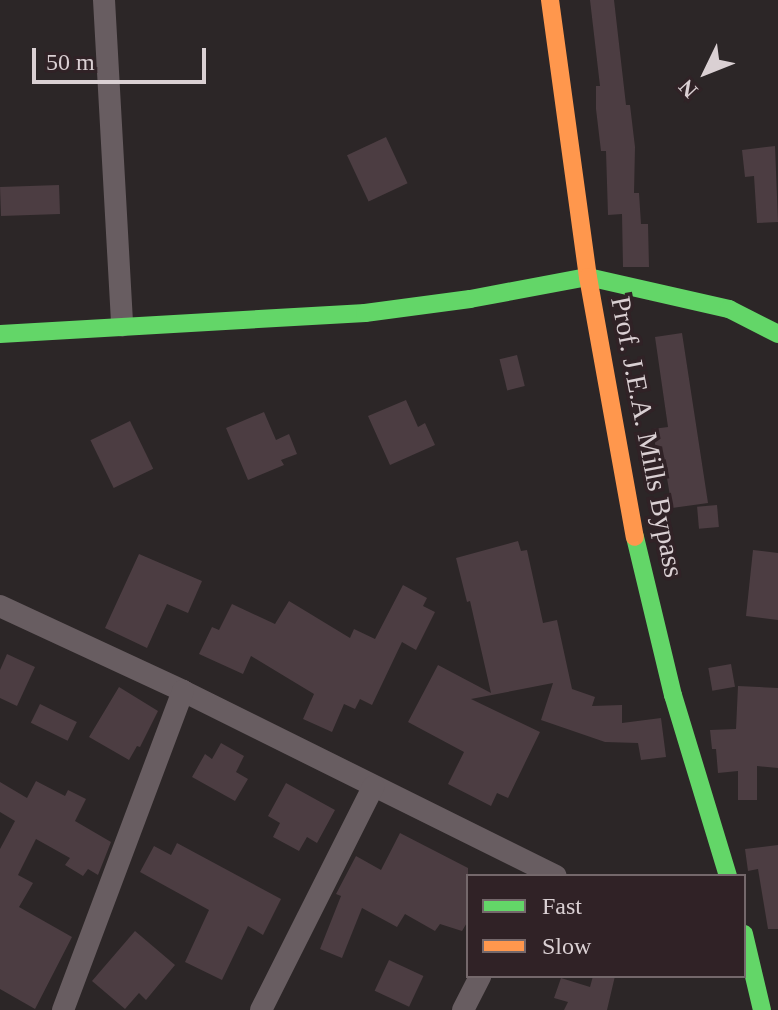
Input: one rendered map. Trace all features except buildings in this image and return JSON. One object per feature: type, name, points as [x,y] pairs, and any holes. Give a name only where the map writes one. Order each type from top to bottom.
[{"type":"street","points":[[104,0],[122,326]]},
{"type":"street","name":"Prof. J.E.A. Mills Bypass","points":[[550,0],[588,277],[628,510],[673,695],[727,874]]},
{"type":"street","points":[[0,334],[365,313],[470,299],[588,277],[729,309],[778,334]]},
{"type":"street","points":[[0,606],[183,691],[541,873]]},
{"type":"street","points":[[63,1010],[183,691]]},
{"type":"street","points":[[261,1010],[373,787]]},
{"type":"street","points":[[746,942],[762,1010]]},
{"type":"street","points":[[463,1010],[479,978]]},
{"type":"traffic: fast","points":[[0,334],[365,313],[470,299],[588,277],[729,309],[778,334]]},
{"type":"traffic: fast","points":[[635,537],[673,695],[727,874]]},
{"type":"traffic: fast","points":[[746,942],[762,1010]]},
{"type":"traffic: slow","points":[[550,0],[588,277],[635,537]]}]
